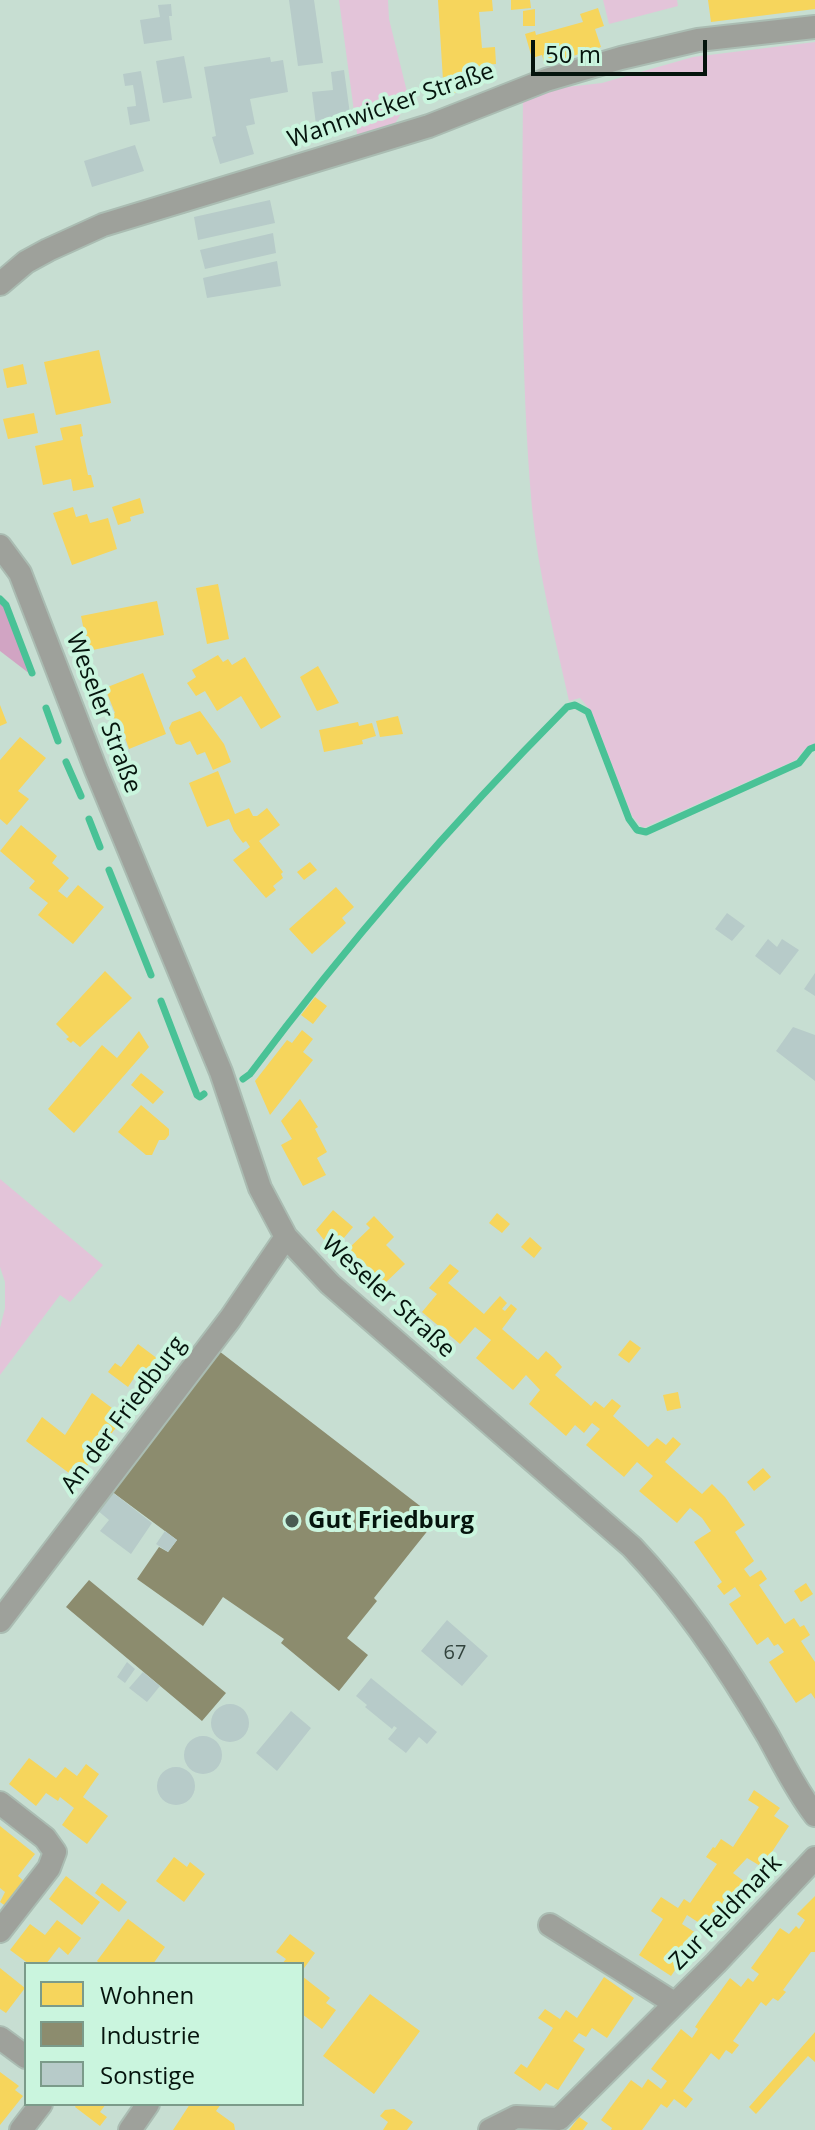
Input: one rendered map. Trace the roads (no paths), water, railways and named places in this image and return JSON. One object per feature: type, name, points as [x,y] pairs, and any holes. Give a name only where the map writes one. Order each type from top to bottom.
[{"type":"street","name":"Wannwicker Straße","points":[[0,284],[37,256],[103,225],[429,126],[546,80],[698,40],[815,27]]},
{"type":"street","name":"Weseler Straße","points":[[0,546],[20,573],[96,770],[221,1072],[260,1188],[286,1237],[330,1284],[632,1547],[658,1574],[695,1623],[767,1735],[795,1788],[815,1815]]},
{"type":"street","name":"An der Friedburg","points":[[0,1621],[221,1331],[286,1237]]},
{"type":"street","points":[[0,1803],[45,1838],[55,1852],[49,1868],[0,1931]]},
{"type":"street","name":"Zur Feldmark","points":[[490,2130],[516,2117],[559,2119],[716,1963],[815,1858]]},
{"type":"street","name":"Zur Feldmark","points":[[550,1925],[674,2003]]},
{"type":"street","points":[[0,2038],[24,2056]]},
{"type":"street","points":[[21,2130],[39,2106]]},
{"type":"street","points":[[130,2130],[147,2106]]},
{"type":"waterway","points":[[0,599],[6,605],[32,673]]},
{"type":"waterway","points":[[243,1079],[402,885],[567,707],[575,705],[588,712],[629,819],[637,830],[646,832],[799,763],[815,747]]},
{"type":"waterway","points":[[46,708],[58,741]]},
{"type":"waterway","points":[[66,762],[81,796]]},
{"type":"waterway","points":[[89,819],[100,847]]},
{"type":"waterway","points":[[109,870],[151,975]]},
{"type":"waterway","points":[[161,1001],[197,1095],[200,1097],[204,1094]]},
{"type":"place","name":"Gut Friedburg","points":[[292,1521]]}]
